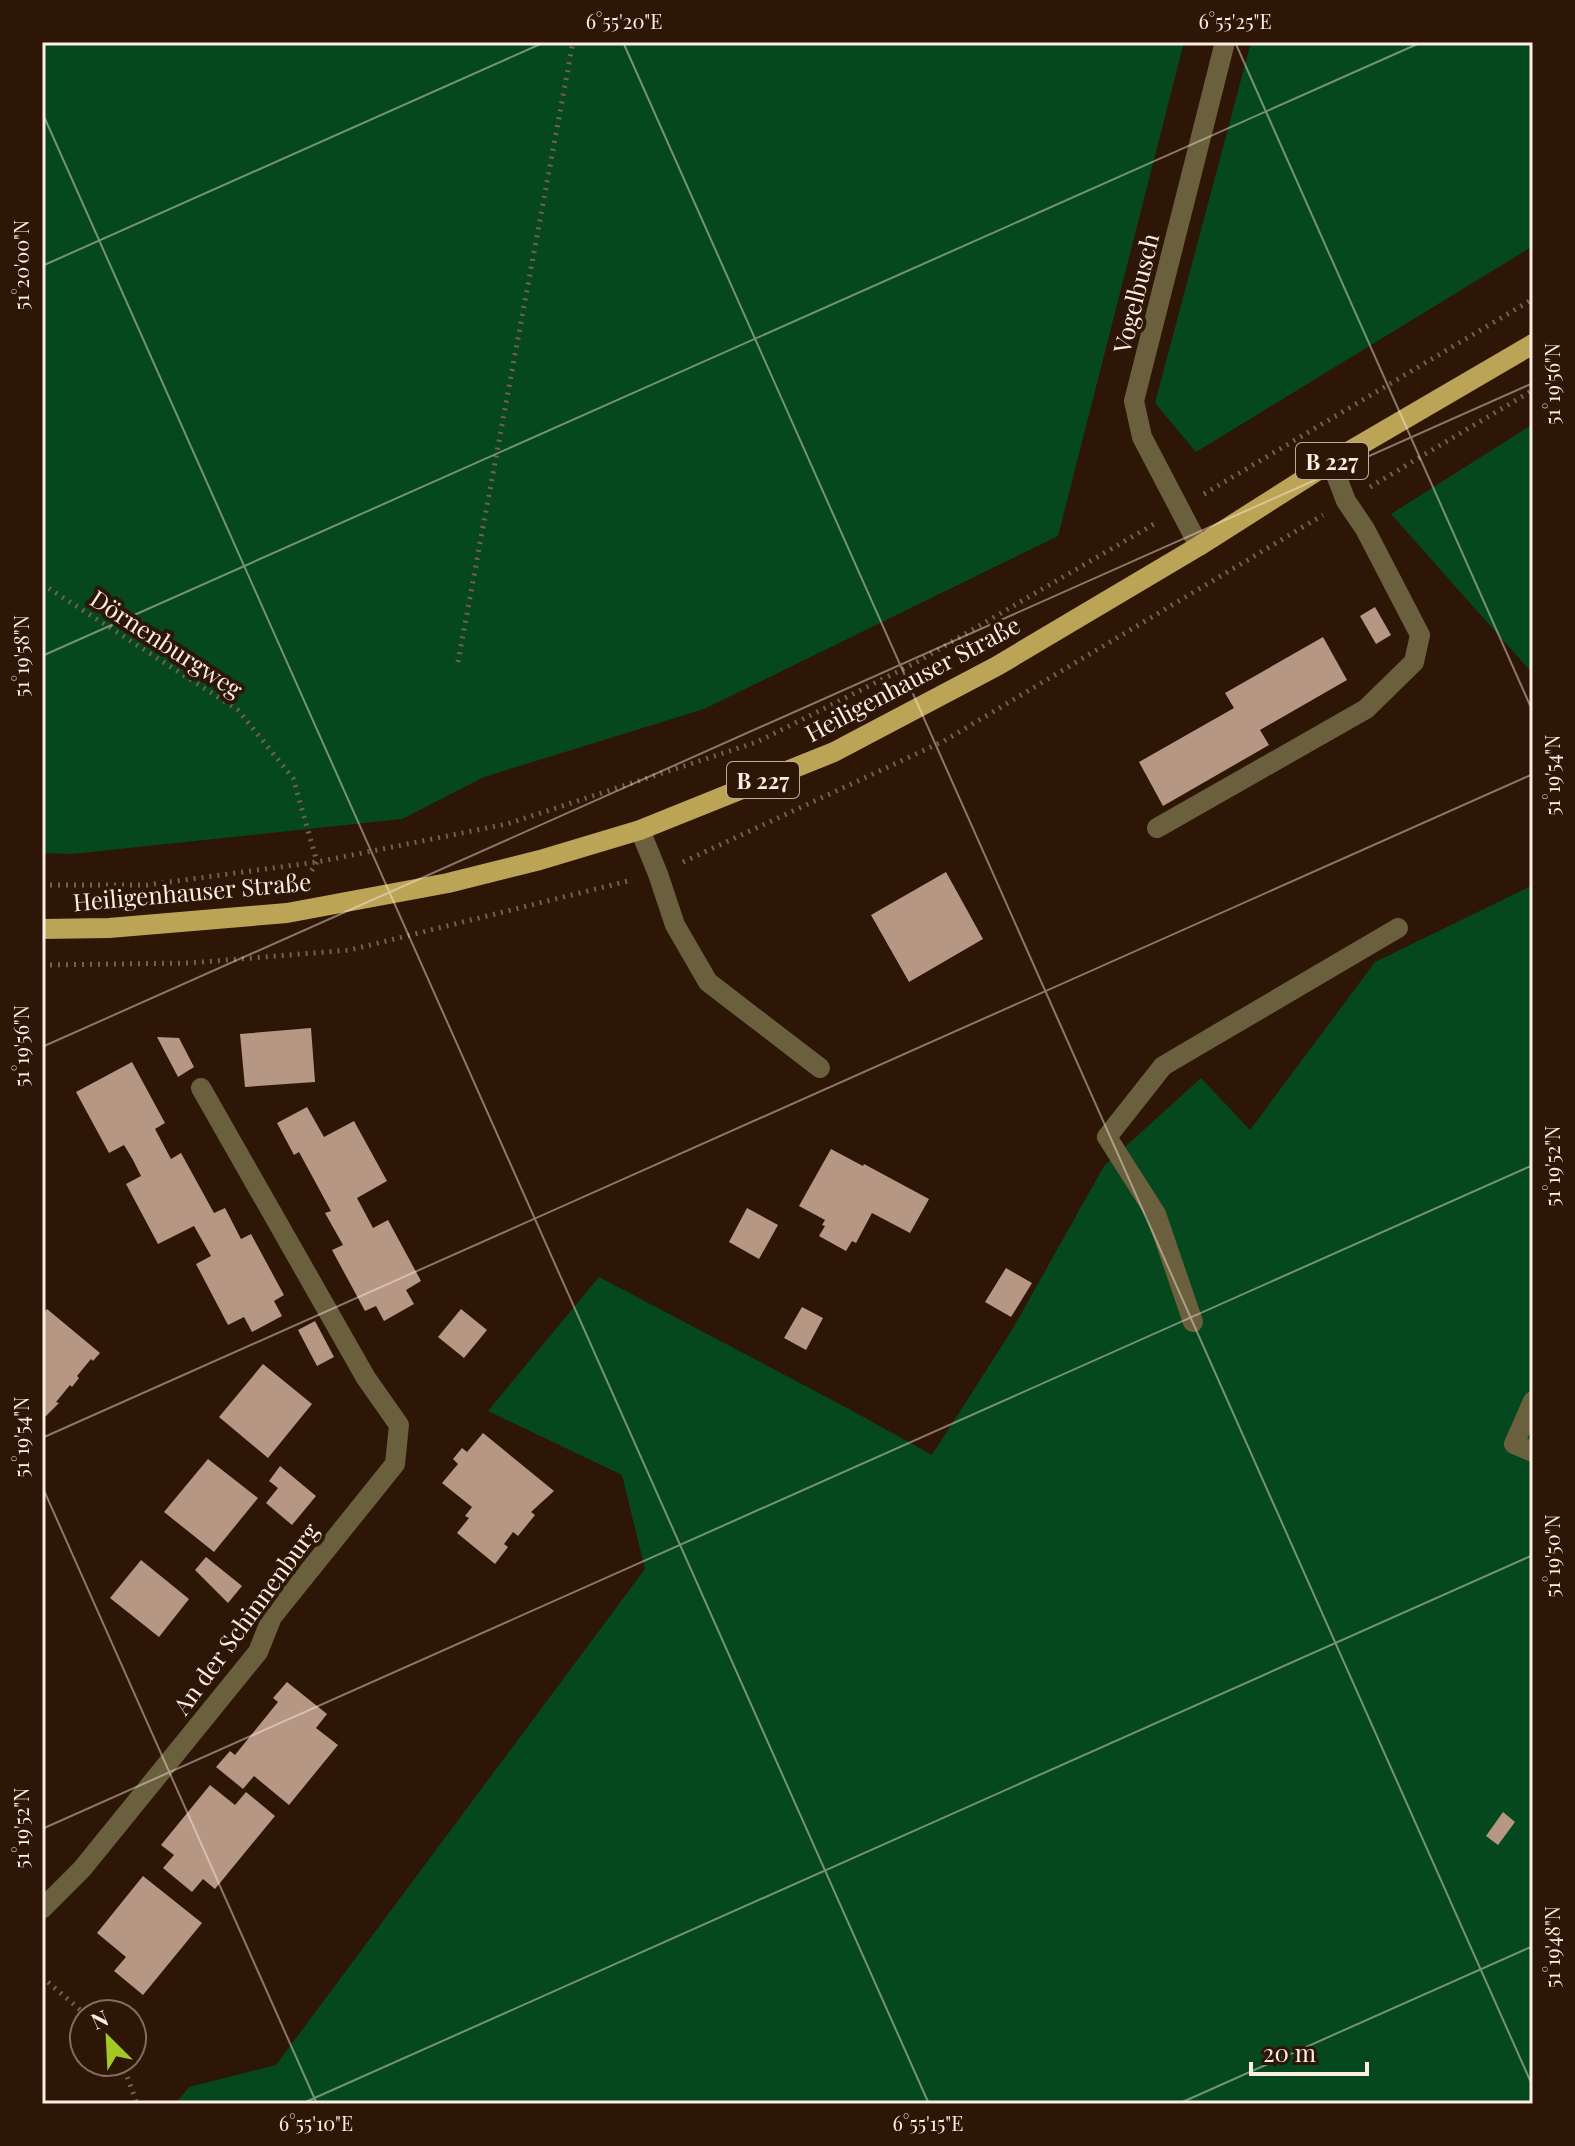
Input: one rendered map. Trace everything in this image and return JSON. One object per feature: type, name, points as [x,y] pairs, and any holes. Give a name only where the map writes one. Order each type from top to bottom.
[{"type":"main road","name":"Heiligenhauser Straße","points":[[42,929],[109,928],[287,913],[448,883],[640,830],[834,752],[997,666],[1199,546],[1331,462],[1533,344]]},
{"type":"street","name":"Vogelbusch","points":[[1199,546],[1142,437],[1134,401],[1225,42]]},
{"type":"street","points":[[1157,828],[1366,709],[1414,662],[1420,635],[1365,529],[1346,501],[1331,462]]},
{"type":"street","points":[[640,830],[675,925],[708,982],[820,1068]]},
{"type":"street","points":[[1193,1322],[1156,1214],[1107,1137],[1163,1066],[1398,928]]},
{"type":"street","name":"An der Schinnenburg","points":[[42,1909],[82,1869],[258,1652],[272,1617],[395,1464],[399,1425],[366,1378],[201,1088]]},
{"type":"street","points":[[1533,1401],[1514,1444],[1533,1452]]},
{"type":"path","points":[[458,662],[573,42]]},
{"type":"path","points":[[42,885],[147,885],[317,862],[507,824],[757,742],[917,662],[1533,299]]},
{"type":"path","name":"Dörnenburgweg","points":[[42,584],[238,710],[293,778],[317,862]]},
{"type":"path","points":[[287,913],[317,862]]},
{"type":"path","points":[[42,1977],[68,1999]]},
{"type":"path","points":[[128,2078],[137,2104]]},
{"type":"green space","points":[[42,42],[1184,42],[1058,536],[704,709],[484,777],[402,819],[72,854],[42,853]]},
{"type":"green space","points":[[1251,42],[1533,42],[1533,246],[1196,452],[1155,403]]},
{"type":"green space","points":[[1533,424],[1533,674],[1391,514]]},
{"type":"green space","points":[[1533,885],[1533,2104],[175,2104],[189,2087],[276,2065],[645,1569],[622,1475],[488,1411],[599,1277],[932,1455],[1012,1330],[1104,1166],[1201,1078],[1250,1130],[1375,962]]},
{"type":"building","points":[[1375,607],[1391,635],[1376,644],[1360,616]]},
{"type":"building","points":[[1323,637],[1347,680],[1260,730],[1269,745],[1163,806],[1139,762],[1234,708],[1225,693]]},
{"type":"building","points":[[946,872],[983,939],[909,982],[871,915]]},
{"type":"building","points":[[311,1028],[315,1082],[245,1087],[240,1034]]},
{"type":"building","points":[[157,1037],[179,1038],[194,1067],[178,1077]]},
{"type":"building","points":[[132,1062],[165,1123],[155,1129],[171,1159],[181,1153],[214,1213],[225,1208],[241,1239],[251,1234],[284,1295],[274,1301],[282,1316],[252,1332],[244,1317],[228,1325],[196,1264],[211,1256],[194,1226],[158,1244],[126,1184],[141,1176],[133,1160],[124,1145],[109,1153],[76,1092]]},
{"type":"building","points":[[307,1107],[324,1137],[354,1121],[387,1181],[357,1198],[373,1228],[388,1220],[421,1281],[406,1290],[414,1304],[384,1321],[376,1306],[365,1311],[332,1250],[343,1245],[325,1213],[331,1211],[299,1152],[294,1155],[277,1123]]},
{"type":"building","points":[[831,1149],[929,1199],[910,1233],[872,1213],[856,1243],[852,1241],[846,1251],[819,1236],[825,1220],[799,1206]]},
{"type":"building","points":[[747,1208],[778,1225],[759,1259],[729,1242]]},
{"type":"building","points":[[1006,1268],[1032,1283],[1011,1317],[985,1302]]},
{"type":"building","points":[[802,1307],[823,1318],[806,1350],[784,1338]]},
{"type":"building","points":[[47,1309],[100,1353],[93,1361],[91,1359],[72,1387],[70,1385],[56,1402],[59,1403],[42,1420],[42,1315]]},
{"type":"building","points":[[461,1309],[487,1330],[464,1358],[438,1337]]},
{"type":"building","points":[[315,1321],[334,1357],[317,1366],[298,1330]]},
{"type":"building","points":[[263,1364],[312,1404],[268,1458],[219,1417]]},
{"type":"building","points":[[483,1433],[554,1491],[531,1512],[535,1515],[518,1536],[513,1532],[504,1544],[508,1547],[495,1564],[457,1533],[469,1518],[465,1516],[472,1507],[442,1483],[458,1464],[453,1459],[462,1448],[467,1452]]},
{"type":"building","points":[[208,1459],[258,1498],[214,1552],[164,1512]]},
{"type":"building","points":[[280,1466],[316,1496],[292,1525],[266,1503],[278,1488],[269,1481]]},
{"type":"building","points":[[206,1557],[242,1586],[228,1603],[195,1570]]},
{"type":"building","points":[[141,1560],[189,1599],[159,1637],[110,1598]]},
{"type":"building","points":[[287,1682],[327,1714],[316,1728],[338,1745],[289,1805],[254,1776],[243,1789],[216,1767],[230,1751],[235,1755],[278,1702],[273,1698]]},
{"type":"building","points":[[210,1785],[235,1805],[246,1792],[275,1816],[215,1889],[203,1879],[192,1892],[163,1868],[174,1855],[161,1845]]},
{"type":"building","points":[[1503,1812],[1515,1822],[1498,1845],[1486,1836]]},
{"type":"building","points":[[143,1876],[202,1923],[143,1995],[114,1971],[126,1957],[97,1933]]}]
